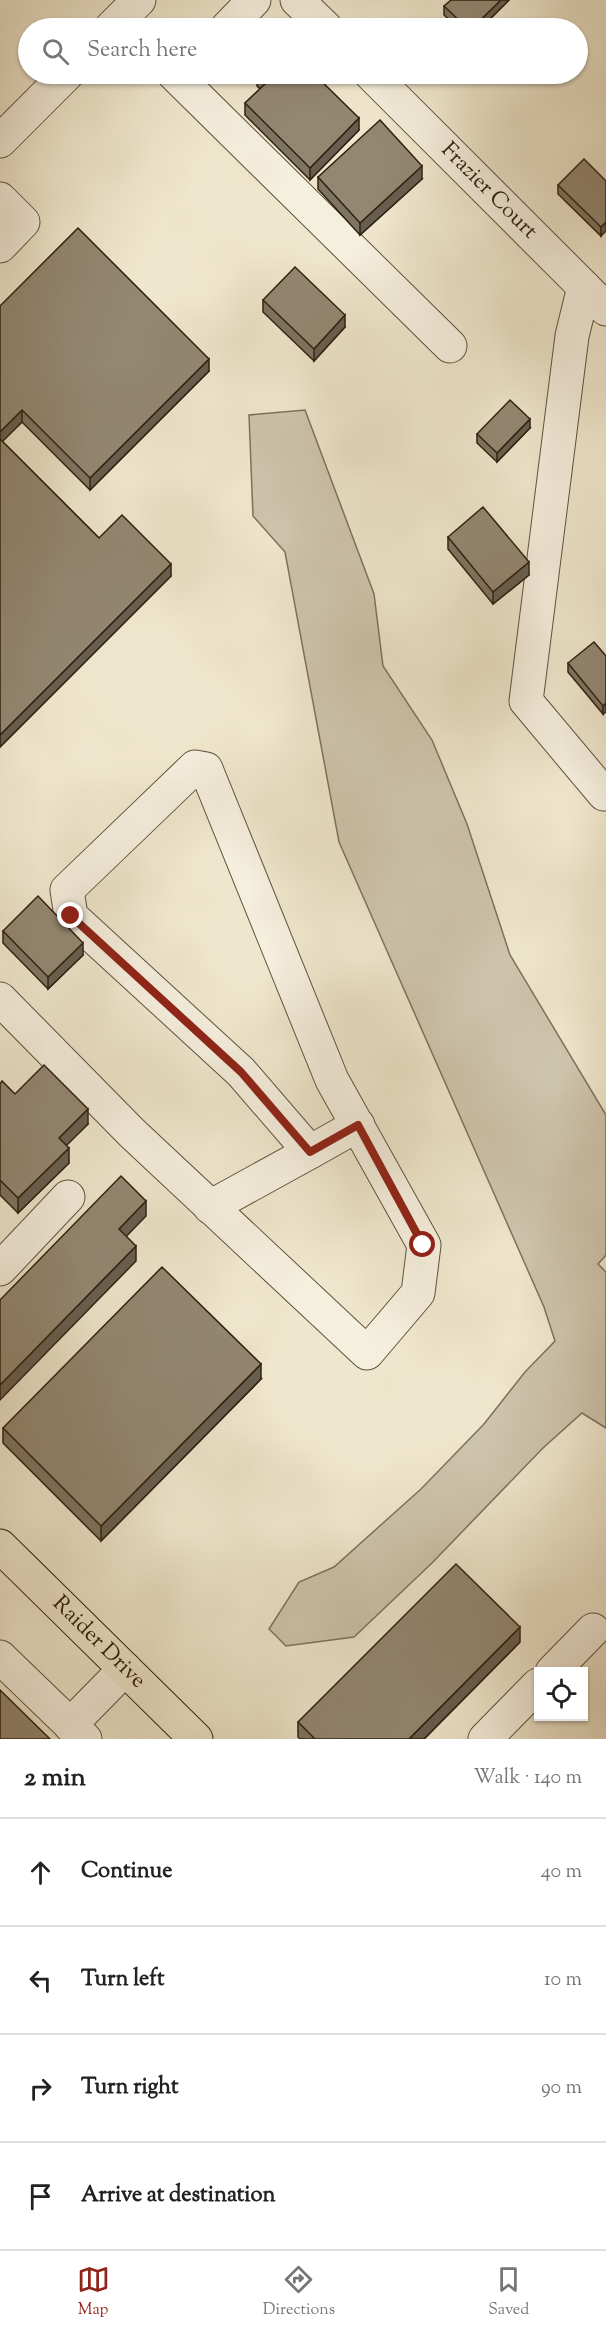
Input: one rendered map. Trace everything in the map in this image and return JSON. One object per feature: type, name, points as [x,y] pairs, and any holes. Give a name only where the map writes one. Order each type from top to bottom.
[{"type":"main road","name":"Raider Drive","points":[[0,1546],[196,1739]]},
{"type":"street","points":[[237,18],[254,0]]},
{"type":"street","points":[[297,0],[316,18]]},
{"type":"street","points":[[0,141],[57,84]]},
{"type":"street","points":[[188,84],[450,346]]},
{"type":"street","name":"Frazier Court","points":[[381,84],[595,298]]},
{"type":"street","points":[[0,199],[23,222],[0,246]]},
{"type":"street","points":[[595,298],[572,336],[526,701],[604,794],[606,792]]},
{"type":"street","points":[[0,999],[132,1133],[368,1353],[418,1293],[423,1245],[332,1080],[206,769],[195,767],[67,890],[71,916],[241,1072],[310,1152]]},
{"type":"street","points":[[210,1207],[358,1125]]},
{"type":"street","points":[[0,1269],[68,1197]]},
{"type":"street","points":[[556,1667],[592,1630]]},
{"type":"street","points":[[0,1657],[78,1732],[125,1669]]},
{"type":"street","points":[[485,1739],[534,1689]]},
{"type":"shaded area","points":[[305,410],[374,594],[383,666],[432,740],[467,824],[510,955],[606,1115],[606,1255],[598,1264],[606,1272],[606,1428],[582,1413],[543,1448],[432,1563],[354,1637],[286,1646],[269,1629],[299,1582],[334,1567],[421,1489],[484,1424],[525,1372],[555,1341],[544,1307],[339,842],[285,552],[253,516],[249,415]]},
{"type":"building","points":[[451,0],[501,0],[482,18],[457,18],[444,6]]},
{"type":"building","points":[[265,84],[324,84],[359,118],[310,168],[245,103]]},
{"type":"building","points":[[380,120],[422,166],[360,223],[318,177]]},
{"type":"building","points":[[584,159],[606,181],[606,222],[601,227],[558,185]]},
{"type":"building","points":[[78,228],[209,359],[90,478],[22,410],[0,432],[0,306]]},
{"type":"building","points":[[295,267],[345,315],[314,349],[263,300]]},
{"type":"building","points":[[510,400],[530,419],[497,453],[477,434]]},
{"type":"building","points":[[0,439],[99,538],[122,515],[171,564],[0,735]]},
{"type":"building","points":[[483,507],[529,562],[493,592],[448,537]]},
{"type":"building","points":[[594,642],[606,656],[606,703],[603,706],[568,663]]},
{"type":"building","points":[[38,896],[83,943],[48,977],[3,931]]},
{"type":"building","points":[[44,1065],[88,1109],[59,1138],[69,1148],[18,1198],[0,1180],[0,1084],[2,1081],[15,1094]]},
{"type":"building","points":[[121,1176],[146,1201],[119,1229],[136,1246],[0,1385],[0,1300]]},
{"type":"building","points":[[162,1267],[261,1364],[101,1526],[3,1428]]},
{"type":"building","points":[[456,1564],[520,1627],[409,1739],[315,1739],[298,1722]]},
{"type":"building","points":[[0,1690],[50,1739],[0,1739]]},
{"type":"route","points":[[71,916],[241,1072],[310,1152],[358,1125],[423,1245]]}]
